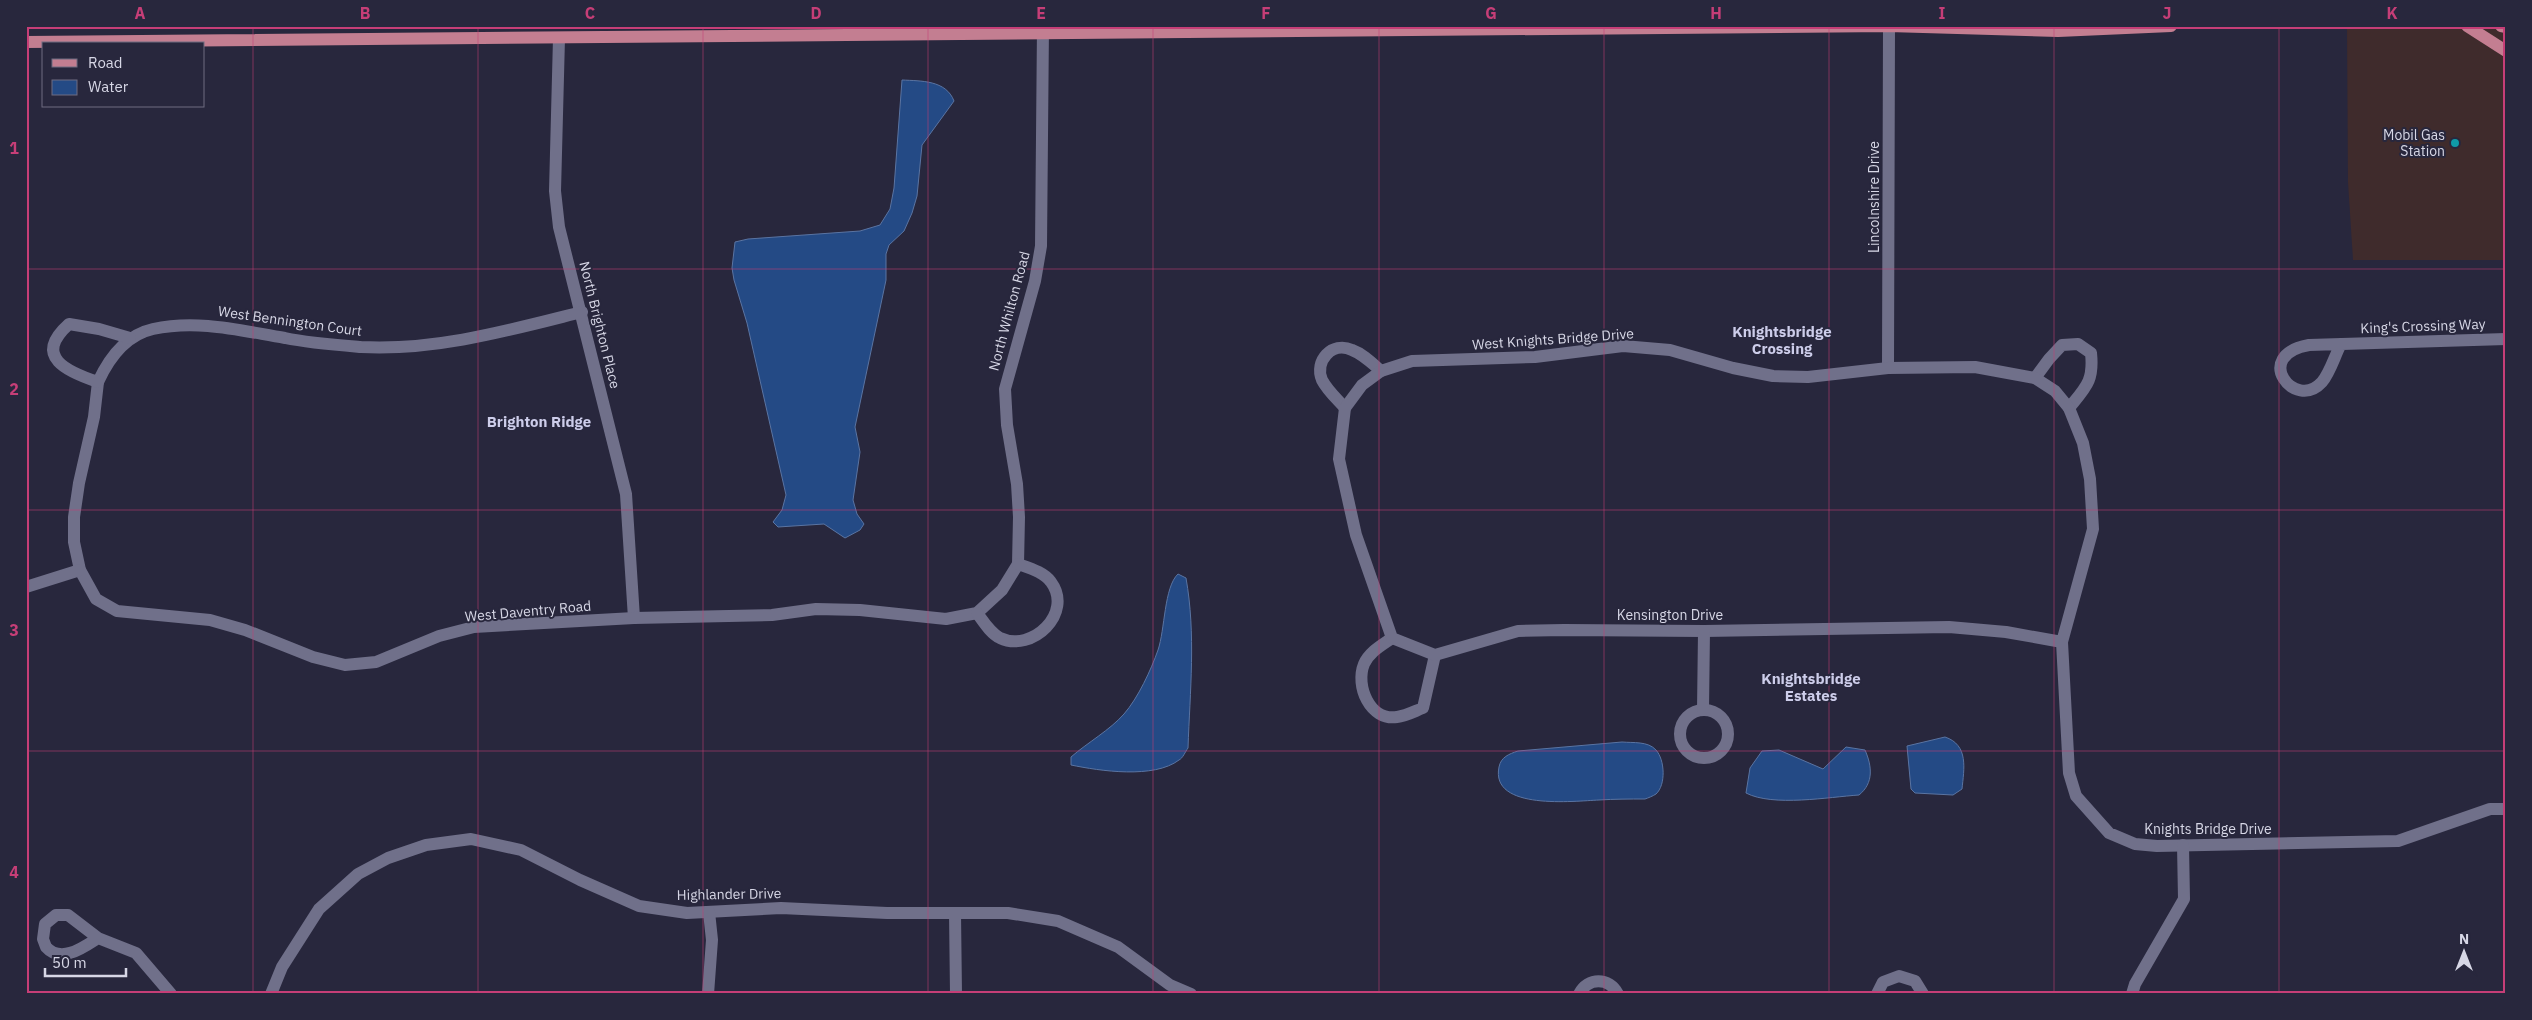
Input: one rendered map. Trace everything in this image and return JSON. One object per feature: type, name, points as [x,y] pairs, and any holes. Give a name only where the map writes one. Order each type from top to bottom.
[{"type":"main road","points":[[26,42],[559,38],[1043,30],[1890,26],[2058,31],[2171,26]]},
{"type":"main road","points":[[2467,26],[2506,51]]},
{"type":"main road","points":[[2501,26],[2506,27]]},
{"type":"street","name":"Lincolnshire Drive","points":[[1888,368],[1890,26]]},
{"type":"street","name":"North Whilton Road","points":[[1018,564],[1019,517],[1017,484],[1007,425],[1005,397],[1008,372],[1035,281],[1041,246],[1043,30]]},
{"type":"street","name":"North Brighton Place","points":[[559,38],[555,191],[559,228],[582,312],[626,494],[634,618]]},
{"type":"street","name":"West Bennington Court","points":[[98,382],[106,365],[130,338],[153,329],[218,325],[288,339],[362,347],[440,343],[495,334],[582,312]]},
{"type":"street","points":[[98,382],[72,374],[60,366],[54,352],[57,334],[69,324],[100,329],[130,338]]},
{"type":"street","name":"King's Crossing Way","points":[[2341,344],[2322,382],[2312,389],[2302,391],[2290,387],[2281,377],[2281,364],[2285,353],[2295,347],[2341,344],[2506,339]]},
{"type":"street","points":[[2035,378],[2062,345],[2078,344],[2091,353],[2093,372],[2084,389],[2069,408]]},
{"type":"street","name":"West Knights Bridge Drive","points":[[1344,408],[1362,384],[1381,370],[1422,360],[1476,361],[1535,358],[1623,346],[1670,350],[1733,368],[1773,376],[1808,376],[1888,368],[1975,367],[2035,378],[2054,390],[2069,408],[2083,443],[2090,479],[2093,529]]},
{"type":"street","points":[[1381,370],[1351,349],[1330,351],[1324,356],[1321,363],[1322,379],[1344,408],[1339,459],[1356,535],[1392,638],[1434,655],[1423,708],[1395,718],[1376,712],[1367,703],[1362,686],[1364,664],[1375,649],[1392,638]]},
{"type":"street","name":"West Daventry Road","points":[[98,382],[74,517],[74,542],[80,570],[96,599],[117,611],[210,620],[245,630],[312,657],[344,665],[376,662],[439,636],[474,627],[634,618],[772,615],[816,609],[860,610],[946,619],[977,612],[1002,590],[1018,564]]},
{"type":"street","name":"Knights Bridge Drive","points":[[2093,529],[2062,642],[2069,773],[2076,796],[2109,834],[2135,844],[2183,846],[2398,841],[2490,809],[2506,809]]},
{"type":"street","points":[[977,612],[990,629],[1000,638],[1019,641],[1036,637],[1050,624],[1057,607],[1056,593],[1051,582],[1034,570],[1018,564]]},
{"type":"street","points":[[26,587],[80,570]]},
{"type":"street","name":"Kensington Drive","points":[[1434,655],[1518,631],[1704,631],[1949,627],[2006,632],[2062,642]]},
{"type":"street","points":[[1703,710],[1704,631]]},
{"type":"street","name":"Highlander Drive","points":[[271,994],[282,967],[319,909],[358,874],[388,858],[426,845],[471,839],[521,850],[580,880],[639,906],[687,913],[781,908],[887,913],[1008,913],[1058,921],[1118,947],[1170,986],[1191,994]]},
{"type":"street","points":[[2132,994],[2184,899],[2183,846]]},
{"type":"street","points":[[708,994],[712,940],[709,912]]},
{"type":"street","points":[[954,913],[956,994]]},
{"type":"street","points":[[98,938],[136,953],[171,994]]},
{"type":"street","points":[[1877,994],[1883,982],[1899,976],[1915,980],[1923,994]]},
{"type":"street","points":[[1579,994],[1587,984],[1602,981],[1613,986],[1618,994]]},
{"type":"shaded area","points":[[2347,26],[2506,26],[2505,260],[2353,260],[2348,182]]},
{"type":"water","points":[[902,80],[939,85],[950,94],[954,101],[922,145],[917,196],[912,213],[904,231],[889,245],[886,254],[886,280],[855,427],[860,452],[853,500],[857,514],[864,524],[860,530],[845,538],[824,524],[778,527],[773,522],[782,510],[786,495],[747,323],[734,280],[732,268],[735,242],[748,239],[860,231],[880,225],[890,209],[894,188]]},
{"type":"water","points":[[1178,574],[1186,578],[1191,620],[1192,663],[1188,748],[1180,759],[1156,770],[1126,772],[1071,765],[1071,757],[1118,720],[1139,692],[1158,650],[1167,598],[1173,580]]},
{"type":"water","points":[[1945,737],[1958,746],[1963,758],[1962,789],[1953,795],[1915,793],[1911,789],[1907,746]]},
{"type":"water","points":[[1622,742],[1649,745],[1659,754],[1663,766],[1663,779],[1656,794],[1645,799],[1554,802],[1520,797],[1507,791],[1500,781],[1499,767],[1502,761],[1518,751]]},
{"type":"water","points":[[1846,747],[1865,750],[1869,762],[1869,780],[1859,795],[1817,799],[1771,800],[1746,793],[1750,768],[1762,751],[1779,750],[1823,769]]},
{"type":"place","name":"Mobil Gas Station","points":[[2455,143]]},
{"type":"district","name":"Knightsbridge Crossing","points":[[1782,340]]},
{"type":"district","name":"Brighton Ridge","points":[[539,421]]},
{"type":"district","name":"Knightsbridge Estates","points":[[1811,686]]}]
